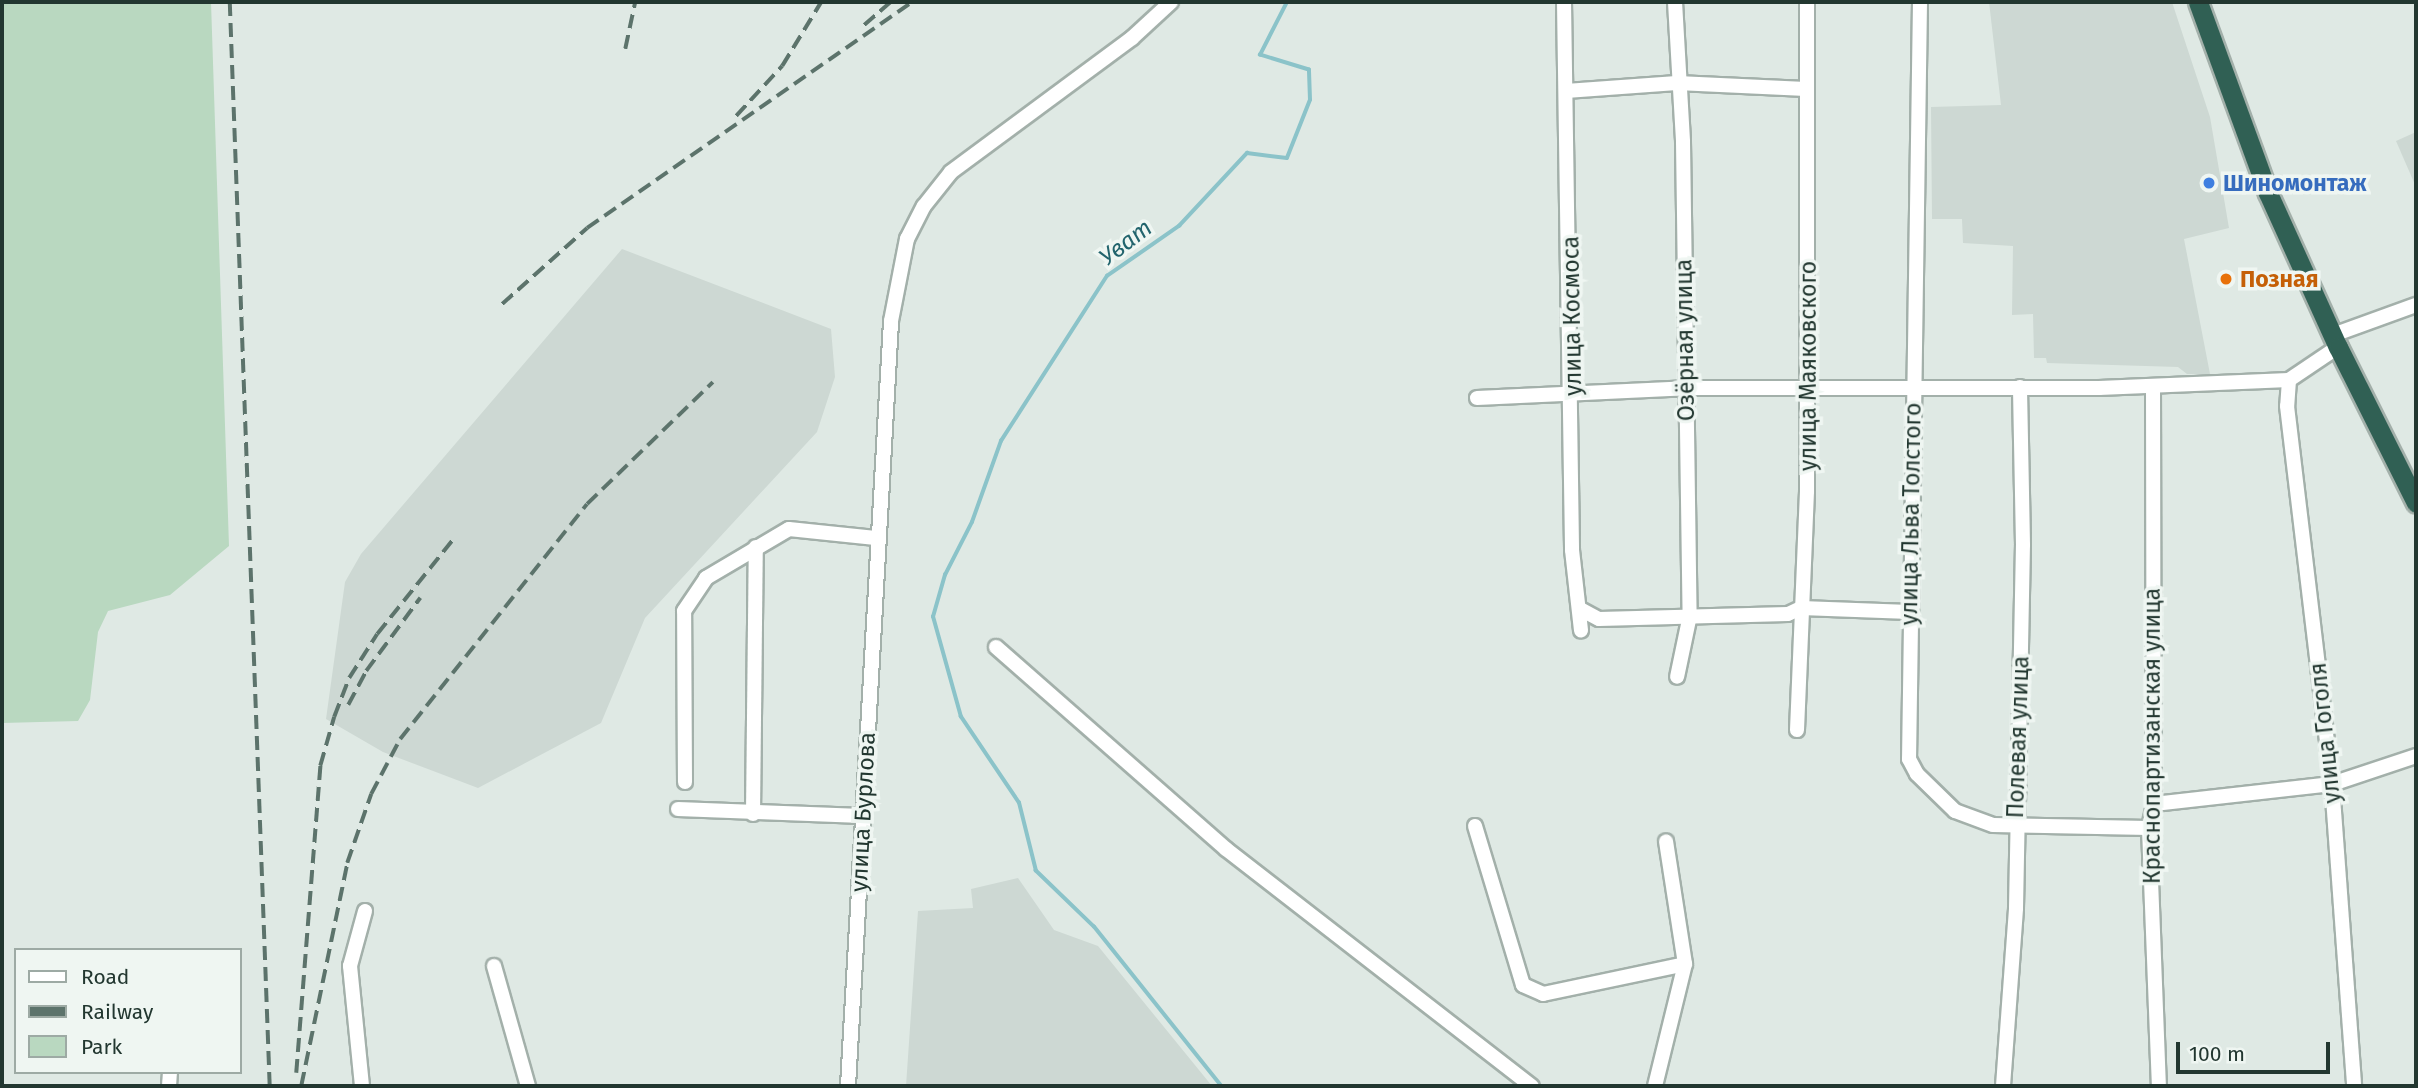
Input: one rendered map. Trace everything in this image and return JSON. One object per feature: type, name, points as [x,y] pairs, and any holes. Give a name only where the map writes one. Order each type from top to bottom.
[{"type":"highway","points":[[2198,2],[2268,193],[2336,341],[2416,503]]},
{"type":"street","name":"улица Бурлова","points":[[848,1086],[876,538],[896,284],[907,239],[924,206],[951,172],[1132,38],[1171,2]]},
{"type":"street","name":"улица Космоса","points":[[1564,2],[1573,393],[1572,550],[1581,630]]},
{"type":"street","name":"Озёрная улица","points":[[1675,2],[1677,83],[1683,142],[1690,615],[1677,677]]},
{"type":"street","name":"улица Маяковского","points":[[1797,730],[1807,491],[1804,387],[1808,269],[1807,2]]},
{"type":"street","name":"улица Льва Толстого","points":[[1920,2],[1909,759],[1917,774],[1955,811],[2016,829],[2149,828]]},
{"type":"street","points":[[1566,91],[1677,83],[1806,89]]},
{"type":"street","points":[[1477,398],[1686,388],[2153,386],[2289,380],[2336,341],[2416,305]]},
{"type":"street","name":"улица Гоголя","points":[[2289,380],[2287,406],[2332,784],[2354,1086]]},
{"type":"street","name":"Краснопартизанская улица","points":[[2153,386],[2154,804],[2149,828],[2159,1086]]},
{"type":"street","name":"Полевая улица","points":[[2003,1086],[2016,908],[2023,545],[2020,387]]},
{"type":"street","points":[[685,782],[684,611],[706,578],[789,529],[876,538]]},
{"type":"street","points":[[753,814],[756,547]]},
{"type":"street","points":[[1580,609],[1600,619],[1788,614],[1801,608],[1910,612]]},
{"type":"street","points":[[996,648],[1226,849],[1532,1086]]},
{"type":"street","points":[[2154,804],[2332,784],[2416,756]]},
{"type":"street","points":[[678,809],[753,814],[862,816]]},
{"type":"street","points":[[1475,827],[1505,936],[1523,985],[1543,994],[1685,964]]},
{"type":"street","points":[[1655,1086],[1685,964],[1666,841]]},
{"type":"street","points":[[362,1086],[350,965],[365,911]]},
{"type":"street","points":[[494,966],[528,1086]]},
{"type":"shaded area","points":[[1989,2],[2172,2],[2210,117],[2229,228],[2184,239],[2210,374],[2187,374],[2178,367],[2047,363],[2046,358],[2034,358],[2033,314],[2012,315],[2013,246],[1963,243],[1962,219],[1932,219],[1931,107],[2001,105]]},
{"type":"shaded area","points":[[2416,132],[2416,187],[2396,141]]},
{"type":"shaded area","points":[[622,249],[831,329],[835,377],[817,432],[645,618],[601,723],[478,788],[383,752],[326,719],[345,582],[361,554]]},
{"type":"shaded area","points":[[1018,878],[1054,930],[1098,946],[1212,1086],[906,1086],[918,911],[973,908],[971,889]]},
{"type":"green space","points":[[2,2],[211,2],[229,546],[170,595],[108,611],[98,632],[90,700],[78,721],[2,723]]},
{"type":"waterway","name":"Уват","points":[[1221,1086],[1094,927],[1036,871],[1019,803],[961,717],[933,617],[945,575],[972,522],[1001,441],[1107,276],[1179,226],[1247,153],[1287,158],[1310,100],[1309,70],[1260,55],[1287,2]]},
{"type":"railway","points":[[230,2],[270,1086]]},
{"type":"railway","points":[[625,49],[635,2]]},
{"type":"railway","points":[[736,116],[782,66],[821,2]]},
{"type":"railway","points":[[864,25],[890,2]]},
{"type":"railway","points":[[502,304],[587,228],[912,2]]},
{"type":"railway","points":[[301,1086],[347,863],[371,794],[400,739],[587,504],[713,382]]},
{"type":"railway","points":[[296,1073],[320,766],[334,717],[349,678],[377,634],[455,537]]},
{"type":"railway","points":[[348,705],[366,671],[420,598]]},
{"type":"place","name":"Шиномонтаж","points":[[2209,183]]},
{"type":"place","name":"Позная","points":[[2226,279]]}]
